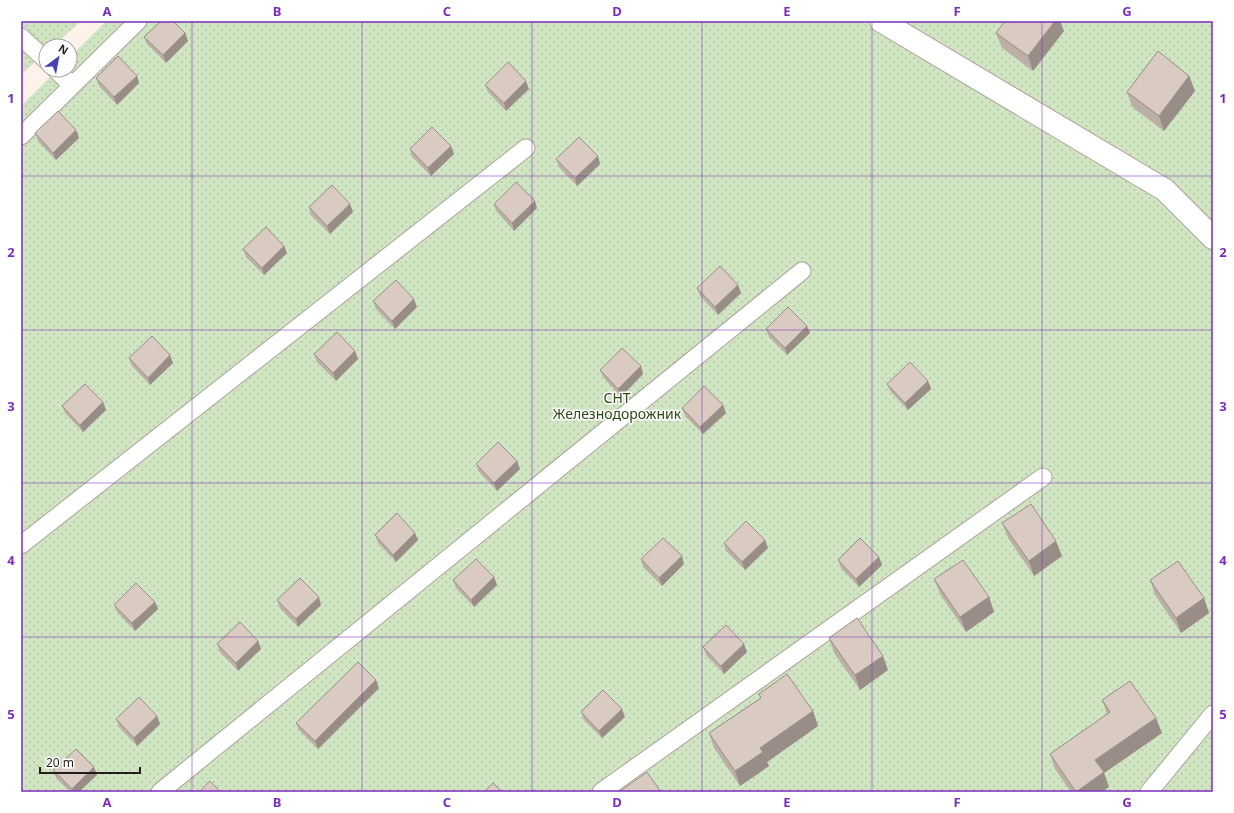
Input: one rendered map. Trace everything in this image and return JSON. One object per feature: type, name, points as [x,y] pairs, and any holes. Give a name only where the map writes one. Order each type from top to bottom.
[{"type":"street","points":[[881,21],[1165,190],[1213,238]]},
{"type":"lane","points":[[21,136],[138,21]]},
{"type":"lane","points":[[21,37],[38,53]]},
{"type":"lane","points":[[65,78],[72,85]]},
{"type":"lane","points":[[21,545],[526,148]]},
{"type":"lane","points":[[160,792],[802,271]]},
{"type":"lane","points":[[601,792],[1042,478]]},
{"type":"lane","points":[[1149,792],[1213,714]]},
{"type":"green space","points":[[21,21],[81,21],[62,38],[38,38],[38,59],[21,75]]},
{"type":"green space","name":"СНТ Железнодорожник","points":[[106,21],[1213,21],[1213,792],[21,792],[21,106],[49,78],[78,78],[78,49]]},
{"type":"building","points":[[161,21],[173,21],[185,33],[163,55],[144,37]]},
{"type":"building","points":[[1005,21],[1055,21],[1028,56],[996,33]]},
{"type":"building","points":[[1158,51],[1189,76],[1159,116],[1127,92]]},
{"type":"building","points":[[118,56],[137,76],[114,97],[96,78]]},
{"type":"building","points":[[508,62],[526,81],[504,103],[485,85]]},
{"type":"building","points":[[58,111],[76,130],[53,153],[35,133]]},
{"type":"building","points":[[432,127],[451,146],[428,168],[410,149]]},
{"type":"building","points":[[579,137],[598,156],[575,178],[556,159]]},
{"type":"building","points":[[516,182],[535,201],[512,223],[494,204]]},
{"type":"building","points":[[332,185],[350,204],[327,226],[309,207]]},
{"type":"building","points":[[266,227],[284,246],[262,268],[243,249]]},
{"type":"building","points":[[720,266],[738,285],[715,307],[697,288]]},
{"type":"building","points":[[396,280],[414,299],[392,321],[373,301]]},
{"type":"building","points":[[788,307],[807,326],[785,348],[766,329]]},
{"type":"building","points":[[337,332],[355,351],[333,373],[314,354]]},
{"type":"building","points":[[152,336],[170,355],[148,378],[129,358]]},
{"type":"building","points":[[622,348],[641,366],[618,389],[600,370]]},
{"type":"building","points":[[910,362],[928,381],[905,403],[887,384]]},
{"type":"building","points":[[85,384],[103,402],[80,425],[62,406]]},
{"type":"building","points":[[704,386],[723,405],[700,427],[682,408]]},
{"type":"building","points":[[498,442],[517,461],[494,483],[476,464]]},
{"type":"building","points":[[1031,504],[1056,541],[1029,561],[1002,523]]},
{"type":"building","points":[[397,513],[415,533],[393,555],[375,535]]},
{"type":"building","points":[[746,521],[765,540],[742,562],[724,543]]},
{"type":"building","points":[[663,538],[682,556],[659,578],[641,559]]},
{"type":"building","points":[[860,538],[879,557],[856,579],[838,560]]},
{"type":"building","points":[[476,559],[494,577],[471,600],[453,580]]},
{"type":"building","points":[[963,560],[989,597],[960,617],[934,579]]},
{"type":"building","points":[[1178,561],[1204,598],[1176,618],[1150,580]]},
{"type":"building","points":[[300,578],[319,597],[296,619],[277,600]]},
{"type":"building","points":[[136,583],[155,602],[132,623],[114,605]]},
{"type":"building","points":[[857,618],[883,656],[855,675],[829,638]]},
{"type":"building","points":[[240,622],[258,641],[236,663],[217,644]]},
{"type":"building","points":[[726,625],[744,644],[721,666],[703,647]]},
{"type":"building","points":[[358,662],[376,680],[315,741],[296,723]]},
{"type":"building","points":[[787,674],[813,711],[760,748],[763,752],[735,771],[709,733],[761,698],[759,694]]},
{"type":"building","points":[[1130,681],[1156,718],[1095,760],[1104,772],[1076,792],[1050,754],[1110,712],[1102,700]]},
{"type":"building","points":[[603,690],[622,709],[599,731],[581,712]]},
{"type":"building","points":[[139,697],[157,716],[134,738],[116,719]]},
{"type":"building","points":[[76,749],[94,767],[72,789],[53,770]]},
{"type":"building","points":[[647,772],[661,792],[619,792]]},
{"type":"building","points":[[210,781],[221,792],[199,792]]},
{"type":"building","points":[[493,783],[502,792],[484,792]]}]
